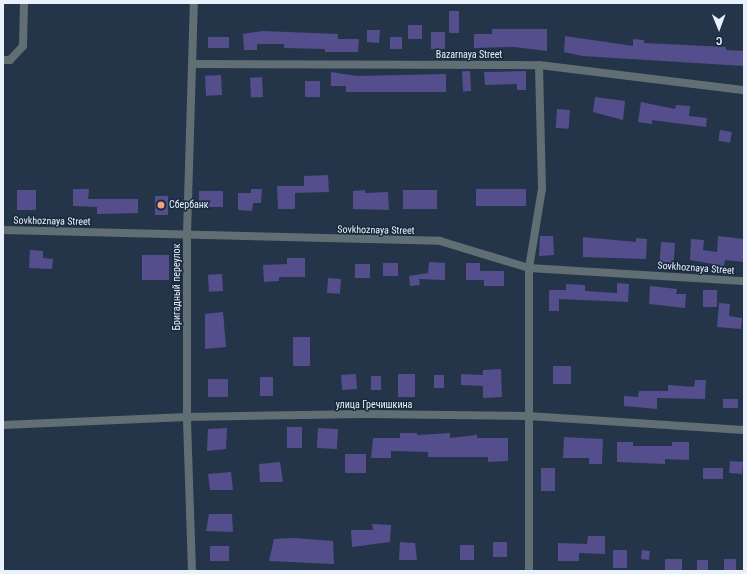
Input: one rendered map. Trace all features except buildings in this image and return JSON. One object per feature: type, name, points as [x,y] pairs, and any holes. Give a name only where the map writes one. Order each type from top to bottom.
[{"type":"street","points":[[3,60],[10,60],[23,46],[24,3]]},
{"type":"street","name":"Бригадный переулок","points":[[192,571],[187,417],[187,234],[194,3]]},
{"type":"street","name":"Bazarnaya Street","points":[[193,64],[539,65],[744,90]]},
{"type":"street","points":[[529,571],[529,268],[542,189],[539,65]]},
{"type":"street","name":"Sovkhoznaya Street","points":[[3,230],[187,234],[274,239],[440,241],[529,268],[744,281]]},
{"type":"street","name":"улица Гречишкина","points":[[3,425],[187,417],[528,416],[744,430]]},
{"type":"place","name":"Сбербанк","points":[[161,205]]}]
